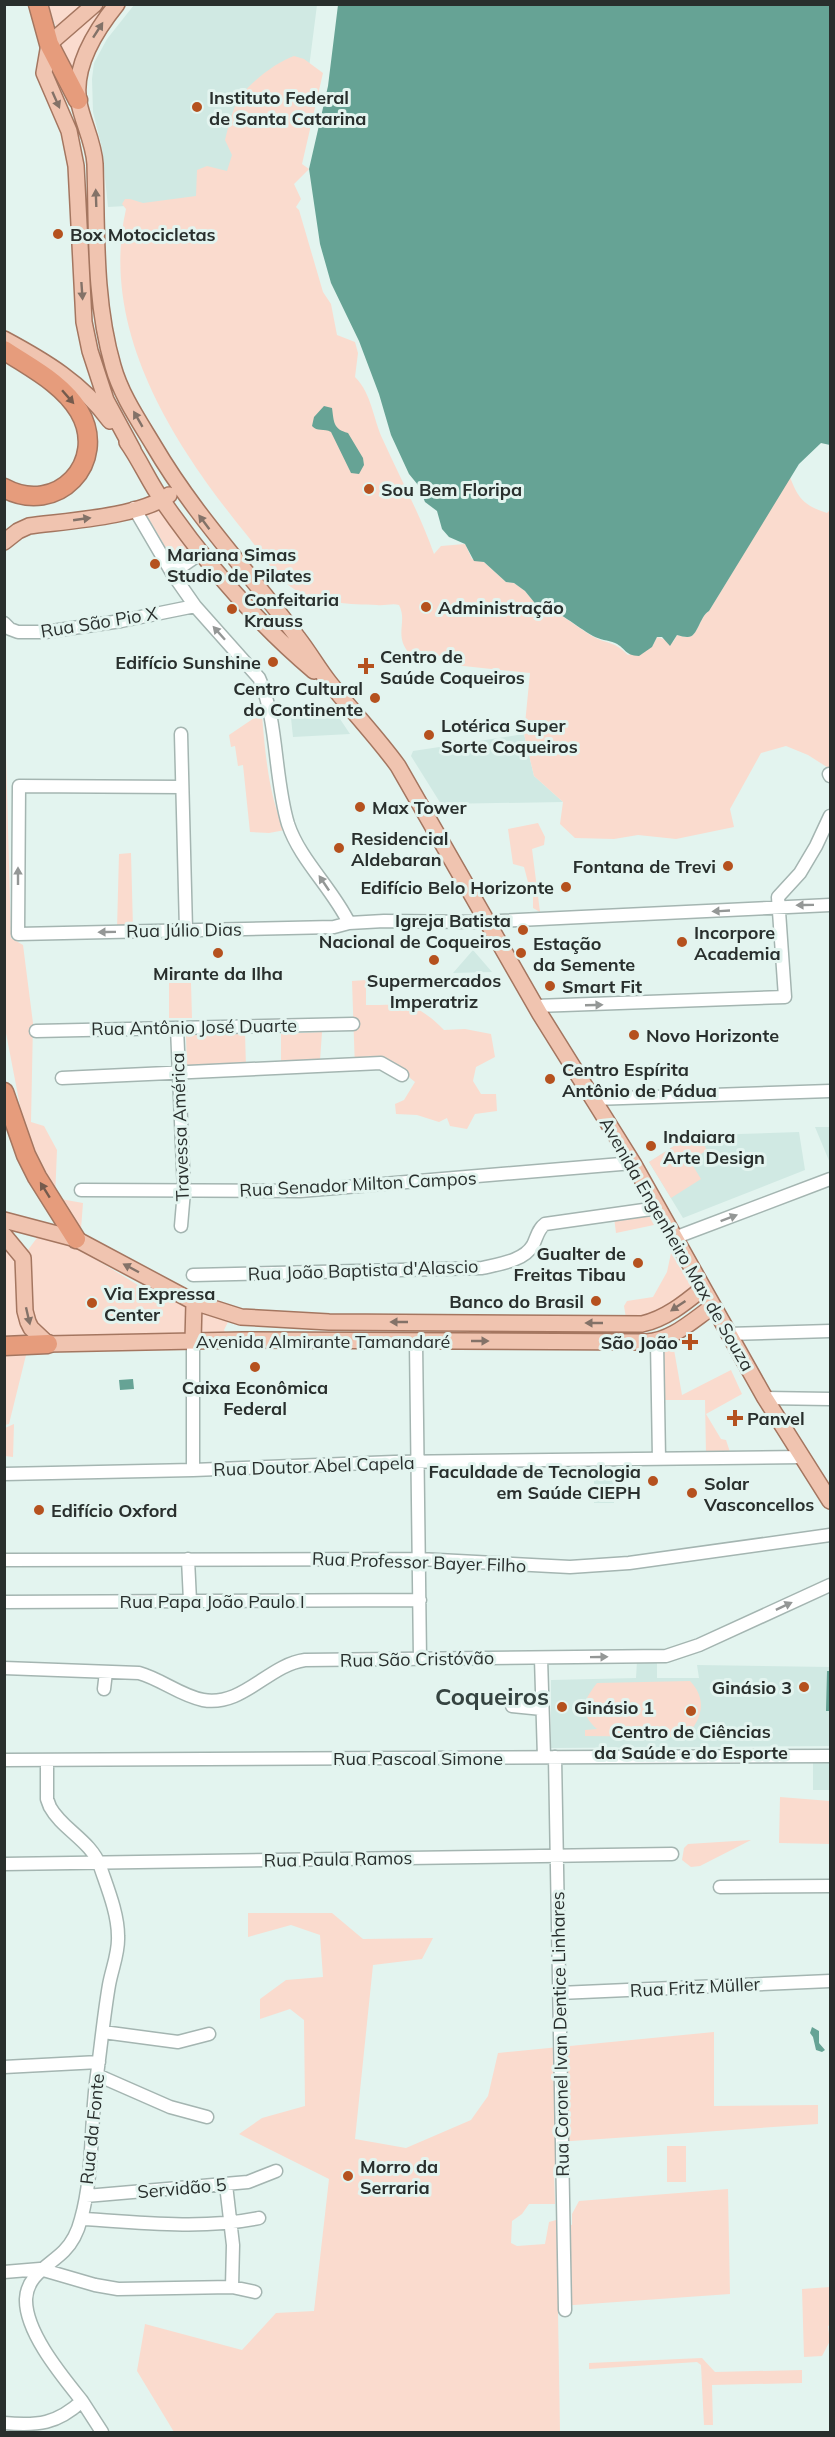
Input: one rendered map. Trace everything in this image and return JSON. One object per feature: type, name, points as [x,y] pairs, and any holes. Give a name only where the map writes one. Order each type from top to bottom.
[{"type":"highway","points":[[38,4],[49,44],[78,100]]},
{"type":"highway","points":[[4,350],[51,380],[70,398],[85,424],[87,438],[87,451],[83,465],[75,477],[60,490],[40,496],[23,495],[4,488]]},
{"type":"highway","points":[[4,1092],[30,1162],[76,1239]]},
{"type":"highway","points":[[4,1346],[48,1344]]},
{"type":"main road","points":[[94,4],[49,44],[44,73],[69,131],[76,166],[84,322],[90,351],[106,400],[133,450]]},
{"type":"main road","points":[[78,100],[80,78],[87,51],[95,34],[117,4]]},
{"type":"main road","name":"Avenida Engenheiro Max de Souza","points":[[78,100],[94,157],[103,320],[113,367],[126,399],[179,487],[223,546],[299,638],[330,684]]},
{"type":"main road","name":"Avenida Engenheiro Max de Souza","points":[[4,339],[45,362],[79,386],[105,414],[133,450],[162,500],[201,553],[287,646],[330,684],[378,738],[398,766],[536,1006],[633,1163],[727,1334],[765,1398],[828,1493]]},
{"type":"main road","points":[[134,508],[160,456]]},
{"type":"main road","points":[[4,542],[29,526],[94,517],[134,508],[162,500],[179,487]]},
{"type":"main road","name":"Avenida Almirante Tamandaré","points":[[4,1220],[76,1239],[194,1302],[241,1317],[329,1322],[642,1324],[652,1322],[702,1289]]},
{"type":"main road","points":[[41,1229],[28,1241],[23,1258],[28,1322],[31,1328],[48,1344]]},
{"type":"main road","points":[[4,1235],[23,1258]]},
{"type":"main road","points":[[193,1341],[194,1302]]},
{"type":"main road","name":"Avenida Almirante Tamandaré","points":[[48,1344],[243,1340],[657,1342],[677,1332],[712,1307]]},
{"type":"main road","points":[[241,1317],[234,1329],[237,1336],[243,1340]]},
{"type":"main road","points":[[652,1322],[657,1342]]},
{"type":"street","points":[[134,508],[172,573],[195,606],[259,678],[265,693],[280,790],[289,827],[349,923]]},
{"type":"street","points":[[172,573],[201,553]]},
{"type":"street","name":"Rua São Pio X","points":[[4,623],[10,629],[18,632],[45,632],[195,606]]},
{"type":"street","points":[[181,735],[186,930]]},
{"type":"street","name":"Rua Júlio Dias","points":[[182,787],[19,786],[18,934],[334,927],[349,923],[486,921],[831,904]]},
{"type":"street","points":[[536,1006],[785,997],[779,894],[800,873],[831,816]]},
{"type":"street","name":"Rua Antônio José Duarte","points":[[36,1031],[353,1024]]},
{"type":"street","name":"Travessa América","points":[[177,1028],[183,1191],[181,1226]]},
{"type":"street","points":[[62,1078],[381,1063],[402,1075]]},
{"type":"street","points":[[593,1099],[831,1091]]},
{"type":"street","name":"Rua Senador Milton Campos","points":[[81,1190],[300,1191],[633,1163]]},
{"type":"street","points":[[674,1239],[831,1179]]},
{"type":"street","name":"Rua João Baptista d'Alascio","points":[[193,1275],[482,1268],[526,1254],[545,1224],[658,1208]]},
{"type":"street","points":[[727,1334],[831,1331]]},
{"type":"street","points":[[193,1341],[193,1470]]},
{"type":"street","points":[[416,1342],[420,1659]]},
{"type":"street","points":[[657,1342],[659,1459]]},
{"type":"street","points":[[765,1398],[831,1399]]},
{"type":"street","name":"Rua Doutor Abel Capela","points":[[4,1474],[193,1470],[418,1461],[803,1457]]},
{"type":"street","name":"Rua Professor Bayer Filho","points":[[4,1560],[419,1559],[550,1567],[601,1566],[831,1535]]},
{"type":"street","points":[[188,1559],[190,1601]]},
{"type":"street","name":"Rua São Cristóvão","points":[[4,1668],[139,1673],[154,1677],[192,1697],[205,1701],[241,1693],[283,1665],[294,1661],[653,1657],[679,1653],[831,1585]]},
{"type":"street","name":"Rua Papa João Paulo I","points":[[4,1602],[420,1600]]},
{"type":"street","name":"Rua Coronel Ivan Dentice Linhares","points":[[541,1658],[542,1709],[550,1757],[557,1856],[565,2310]]},
{"type":"street","points":[[104,1689],[106,1672]]},
{"type":"street","points":[[512,1706],[542,1709]]},
{"type":"street","name":"Rua Pascoal Simone","points":[[4,1760],[831,1756]]},
{"type":"street","name":"Rua da Fonte","points":[[47,1760],[47,1799],[50,1807],[99,1863],[118,1933],[118,1947],[109,1985],[97,2075],[82,2219],[75,2235],[63,2252],[40,2269],[27,2291],[26,2308],[39,2340],[102,2433]]},
{"type":"street","name":"Rua Paula Ramos","points":[[4,1864],[672,1854]]},
{"type":"street","points":[[720,1887],[831,1886]]},
{"type":"street","name":"Rua Fritz Müller","points":[[559,1993],[831,1981]]},
{"type":"street","points":[[103,2032],[178,2042],[209,2034]]},
{"type":"street","points":[[4,2067],[99,2062]]},
{"type":"street","points":[[97,2075],[170,2107],[207,2117]]},
{"type":"street","name":"Servidão 5","points":[[86,2196],[226,2185],[248,2182],[276,2171]]},
{"type":"street","points":[[226,2185],[234,2262],[232,2287]]},
{"type":"street","points":[[82,2219],[178,2225],[231,2224],[259,2218]]},
{"type":"street","points":[[4,2272],[40,2269],[95,2285],[118,2289],[232,2287],[255,2292]]},
{"type":"street","points":[[4,2423],[29,2425],[50,2422],[63,2417],[82,2401]]},
{"type":"shaded area","points":[[48,4],[82,5],[56,27]]},
{"type":"shaded area","points":[[104,5],[110,5],[96,21],[86,38],[77,55],[71,76],[59,47]]},
{"type":"shaded area","name":"Instituto Federal de Santa Catarina","points":[[134,5],[317,5],[306,91],[285,197],[108,207],[102,148],[93,112],[94,63],[107,39]]},
{"type":"shaded area","points":[[338,5],[830,5],[830,445],[821,443],[799,464],[709,611],[691,636],[677,635],[670,646],[662,637],[657,637],[652,647],[639,656],[628,653],[615,643],[593,636],[560,615],[538,607],[525,591],[514,583],[506,582],[484,562],[474,561],[465,544],[449,537],[442,529],[437,511],[425,502],[418,485],[409,474],[391,435],[379,394],[359,341],[331,283],[320,244],[309,169],[328,86]]},
{"type":"shaded area","points":[[294,56],[304,59],[323,73],[302,164],[309,169],[294,184],[301,199],[296,207],[299,210],[323,292],[331,304],[337,335],[355,342],[358,353],[355,377],[369,399],[383,440],[434,554],[441,546],[465,544],[472,559],[484,562],[506,582],[514,583],[525,591],[538,607],[560,615],[592,636],[618,647],[628,655],[652,647],[657,637],[673,642],[677,635],[687,637],[694,634],[790,477],[803,501],[827,513],[830,510],[830,769],[808,755],[786,746],[761,753],[730,809],[734,827],[676,839],[638,835],[614,839],[575,838],[560,824],[563,802],[534,776],[524,734],[530,673],[445,664],[441,656],[410,654],[402,641],[402,617],[399,605],[336,602],[316,599],[297,591],[276,572],[219,499],[169,424],[148,383],[133,341],[123,298],[120,254],[126,209],[122,204],[125,199],[143,203],[196,196],[197,170],[207,166],[227,171],[232,155],[225,140],[240,97],[261,76]]},
{"type":"shaded area","points":[[324,406],[332,408],[335,424],[339,429],[348,433],[363,458],[364,465],[359,474],[351,473],[331,432],[312,426],[314,417]]},
{"type":"shaded area","points":[[159,507],[188,549],[175,563],[144,511]]},
{"type":"shaded area","points":[[4,680],[11,938],[23,945],[33,1023],[31,1122],[44,1126],[57,1150],[55,1198],[83,1203],[81,1229],[53,1199],[27,1142],[5,1028]]},
{"type":"shaded area","points":[[260,714],[271,790],[285,830],[269,833],[250,832],[243,765],[238,766],[235,746],[231,747],[229,735]]},
{"type":"shaded area","points":[[338,716],[350,734],[293,737],[291,718]]},
{"type":"shaded area","points":[[524,734],[534,776],[563,802],[441,804],[411,756],[413,751]]},
{"type":"shaded area","points":[[538,823],[545,837],[544,845],[532,849],[540,912],[533,908],[533,886],[528,882],[524,867],[513,864],[508,829]]},
{"type":"shaded area","points":[[131,853],[133,928],[117,929],[119,854]]},
{"type":"shaded area","points":[[473,950],[492,972],[453,973]]},
{"type":"shaded area","points":[[366,980],[366,1005],[409,1006],[425,1013],[444,1030],[465,1029],[491,1034],[495,1057],[476,1067],[473,1081],[481,1094],[496,1094],[497,1111],[475,1114],[467,1129],[450,1126],[447,1118],[439,1122],[417,1115],[396,1114],[395,1104],[404,1100],[415,1082],[399,1069],[355,1069],[352,981]]},
{"type":"shaded area","points":[[169,983],[191,983],[192,1018],[169,1018]]},
{"type":"shaded area","points":[[322,1032],[320,1061],[281,1067],[281,1034]]},
{"type":"shaded area","points":[[245,1033],[246,1067],[187,1070],[186,1035]]},
{"type":"shaded area","points":[[815,1127],[830,1127],[830,1163]]},
{"type":"shaded area","points":[[696,1132],[706,1135],[799,1132],[805,1170],[683,1218],[649,1162]]},
{"type":"shaded area","points":[[696,1132],[707,1150],[690,1161],[701,1179],[671,1198],[649,1162]]},
{"type":"shaded area","points":[[648,1214],[654,1225],[616,1233],[614,1217]]},
{"type":"shaded area","points":[[39,1235],[72,1245],[156,1296],[186,1303],[188,1308],[187,1335],[51,1337],[32,1320],[28,1250]]},
{"type":"shaded area","points":[[4,1240],[16,1257],[18,1297],[29,1336],[4,1341]]},
{"type":"shaded area","points":[[671,1253],[694,1291],[652,1317],[626,1318],[624,1306],[627,1301],[653,1297],[667,1272]]},
{"type":"shaded area","points":[[200,1309],[229,1320],[224,1330],[227,1336],[200,1334]]},
{"type":"shaded area","points":[[673,1344],[682,1395],[731,1370],[742,1394],[706,1414],[721,1439],[726,1440],[731,1455],[706,1454],[705,1400],[663,1400],[660,1353]]},
{"type":"shaded area","points":[[28,1347],[9,1424],[5,1425],[5,1350]]},
{"type":"shaded area","points":[[133,1379],[134,1389],[120,1390],[119,1380]]},
{"type":"shaded area","points":[[14,1424],[13,1457],[5,1456],[5,1428]]},
{"type":"shaded area","points":[[594,1476],[614,1476],[614,1503],[594,1503]]},
{"type":"shaded area","name":"Centro de Ciências da Saúde e do Esporte","points":[[637,1661],[657,1661],[657,1678],[699,1678],[697,1665],[830,1667],[830,1746],[551,1748],[551,1680],[636,1678]]},
{"type":"shaded area","points":[[827,1671],[830,1671],[830,1711],[826,1711]]},
{"type":"shaded area","points":[[690,1681],[699,1695],[701,1710],[695,1724],[685,1737],[585,1736],[585,1730],[597,1729],[587,1717],[585,1706],[588,1695],[597,1683]]},
{"type":"shaded area","name":"Centro de Ciências da Saúde e do Esporte","points":[[813,1759],[830,1759],[830,1790],[813,1790]]},
{"type":"shaded area","points":[[780,1797],[830,1801],[830,1844],[779,1843]]},
{"type":"shaded area","points":[[751,1840],[700,1866],[691,1867],[682,1860],[684,1848],[688,1844]]},
{"type":"shaded area","points":[[248,1913],[332,1913],[363,1939],[433,1938],[422,1959],[373,1965],[355,2139],[406,2148],[471,2120],[488,2096],[498,2053],[714,2032],[714,2106],[818,2105],[818,2124],[557,2142],[554,2172],[555,2204],[529,2204],[522,2214],[512,2221],[511,2243],[517,2246],[545,2244],[549,2222],[556,2220],[572,2225],[572,2214],[579,2201],[728,2189],[730,2294],[560,2306],[558,2312],[560,2432],[174,2432],[137,2371],[145,2324],[242,2350],[276,2313],[314,2311],[329,2179],[239,2134],[262,2118],[305,2106],[304,2020],[290,2009],[260,2019],[260,1999],[286,1980],[323,1977],[320,1935],[291,1925],[248,1937]]},
{"type":"shaded area","points":[[812,2027],[819,2031],[819,2043],[825,2050],[822,2052],[816,2050],[810,2033]]},
{"type":"shaded area","points":[[667,2146],[686,2146],[686,2182],[667,2182]]},
{"type":"shaded area","points":[[830,2287],[830,2325],[828,2326],[830,2341],[822,2356],[804,2357],[802,2289]]},
{"type":"shaded area","points":[[702,2358],[715,2372],[802,2370],[802,2383],[712,2385],[713,2425],[704,2425],[701,2365],[697,2362],[589,2369],[589,2363]]},
{"type":"place","name":"Instituto Federal de Santa Catarina","points":[[197,107]]},
{"type":"place","name":"Box Motocicletas","points":[[58,234]]},
{"type":"place","name":"Sou Bem Floripa","points":[[369,489]]},
{"type":"place","name":"Mariana Simas Studio de Pilates","points":[[155,564]]},
{"type":"place","name":"Administração","points":[[426,607]]},
{"type":"place","name":"Confeitaria Krauss","points":[[232,609]]},
{"type":"place","name":"Edifício Sunshine","points":[[273,662]]},
{"type":"place","name":"Centro de Saúde Coqueiros","points":[[366,666]]},
{"type":"place","name":"Centro Cultural do Continente","points":[[375,698]]},
{"type":"place","name":"Lotérica Super Sorte Coqueiros","points":[[429,735]]},
{"type":"place","name":"Max Tower","points":[[360,807]]},
{"type":"place","name":"Residencial Aldebaran","points":[[339,848]]},
{"type":"place","name":"Fontana de Trevi","points":[[728,866]]},
{"type":"place","name":"Edifício Belo Horizonte","points":[[566,887]]},
{"type":"place","name":"Igreja Batista Nacional de Coqueiros","points":[[523,930]]},
{"type":"place","name":"Incorpore Academia","points":[[682,942]]},
{"type":"place","name":"Mirante da Ilha","points":[[218,953]]},
{"type":"place","name":"Estação da Semente","points":[[521,953]]},
{"type":"place","name":"Supermercados Imperatriz","points":[[434,960]]},
{"type":"place","name":"Smart Fit","points":[[550,986]]},
{"type":"place","name":"Novo Horizonte","points":[[634,1035]]},
{"type":"place","name":"Centro Espírita Antônio de Pádua","points":[[550,1079]]},
{"type":"place","name":"Indaiara Arte Design","points":[[651,1146]]},
{"type":"place","name":"Gualter de Freitas Tibau","points":[[638,1263]]},
{"type":"place","name":"Banco do Brasil","points":[[596,1301]]},
{"type":"place","name":"Via Expressa Center","points":[[92,1303]]},
{"type":"place","name":"São João","points":[[690,1342]]},
{"type":"place","name":"Caixa Econômica Federal","points":[[255,1367]]},
{"type":"place","name":"Panvel","points":[[735,1418]]},
{"type":"place","name":"Faculdade de Tecnologia em Saúde CIEPH","points":[[653,1481]]},
{"type":"place","name":"Solar Vasconcellos","points":[[692,1493]]},
{"type":"place","name":"Edifício Oxford","points":[[39,1510]]},
{"type":"place","name":"Ginásio 3","points":[[804,1687]]},
{"type":"place","name":"Ginásio 1","points":[[562,1707]]},
{"type":"place","name":"Centro de Ciências da Saúde e do Esporte","points":[[691,1711]]},
{"type":"place","name":"Morro da Serraria","points":[[348,2176]]},
{"type":"district","name":"Coqueiros","points":[[492,1696]]}]
